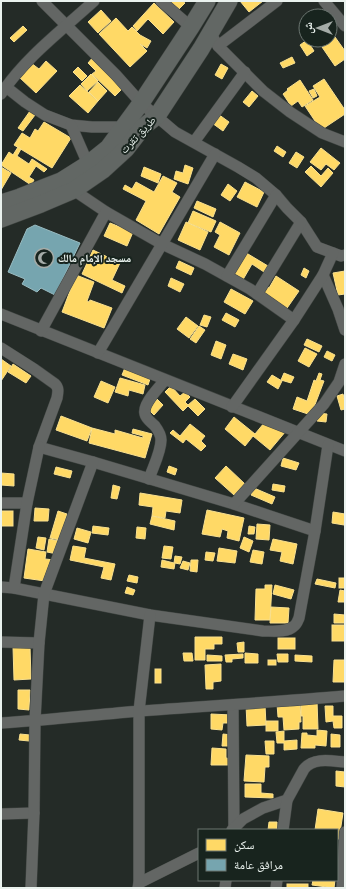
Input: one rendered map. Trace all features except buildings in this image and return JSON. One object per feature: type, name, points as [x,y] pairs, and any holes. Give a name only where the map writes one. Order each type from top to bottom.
[{"type":"main road","name":"طريق تقرت","points":[[1,203],[67,186],[88,164],[108,148],[141,103],[191,28],[206,1]]},
{"type":"main road","name":"طريق تقرت","points":[[1,219],[41,204],[67,186],[103,170],[126,149],[143,128],[156,116],[214,40],[230,1]]},
{"type":"street","points":[[42,1],[116,75],[141,103],[175,132],[256,178],[276,195],[301,222],[317,246],[341,256],[345,255]]},
{"type":"street","points":[[94,1],[67,26],[47,41],[3,90],[26,102],[45,115],[71,125],[92,127],[124,127]]},
{"type":"street","points":[[161,1],[191,28]]},
{"type":"street","points":[[278,1],[214,40],[263,91],[290,112],[322,133],[344,140]]},
{"type":"street","points":[[324,1],[345,26]]},
{"type":"street","points":[[194,142],[245,72]]},
{"type":"street","points":[[71,125],[88,164]]},
{"type":"street","points":[[98,353],[215,154]]},
{"type":"street","points":[[67,186],[106,212],[162,244],[227,276],[257,294],[294,320]]},
{"type":"street","points":[[227,276],[276,195]]},
{"type":"street","points":[[41,331],[106,212]]},
{"type":"street","points":[[257,294],[301,222]]},
{"type":"street","points":[[232,407],[294,320],[323,275],[333,253]]},
{"type":"street","points":[[323,275],[338,309],[345,330]]},
{"type":"street","points":[[1,314],[345,451]]},
{"type":"street","points":[[1,348],[34,369],[58,387],[58,398],[39,447],[27,503],[14,588]]},
{"type":"street","points":[[234,504],[324,404],[339,382],[345,364]]},
{"type":"street","points":[[149,478],[159,451],[161,439],[159,431],[146,418],[144,413],[148,401],[165,380]]},
{"type":"street","points":[[1,587],[14,588],[150,615],[263,631],[289,630],[296,625],[299,618],[315,531],[328,445]]},
{"type":"street","points":[[39,447],[149,478],[315,531]]},
{"type":"street","points":[[31,888],[34,813],[35,721],[39,643],[44,594],[93,462]]},
{"type":"street","points":[[1,503],[27,503]]},
{"type":"street","points":[[150,615],[139,711],[138,886],[198,854]]},
{"type":"street","points":[[1,642],[39,643]]},
{"type":"street","points":[[1,723],[345,696]]},
{"type":"street","points":[[233,705],[233,829]]},
{"type":"street","points":[[283,829],[287,800],[304,769],[312,763],[321,761],[345,762]]},
{"type":"street","points":[[233,829],[243,819],[262,808],[287,800]]},
{"type":"street","points":[[1,814],[34,813]]},
{"type":"street","points":[[342,888],[345,832]]},
{"type":"place","name":"مسجد الإمام مالك","points":[[44,258]]}]
